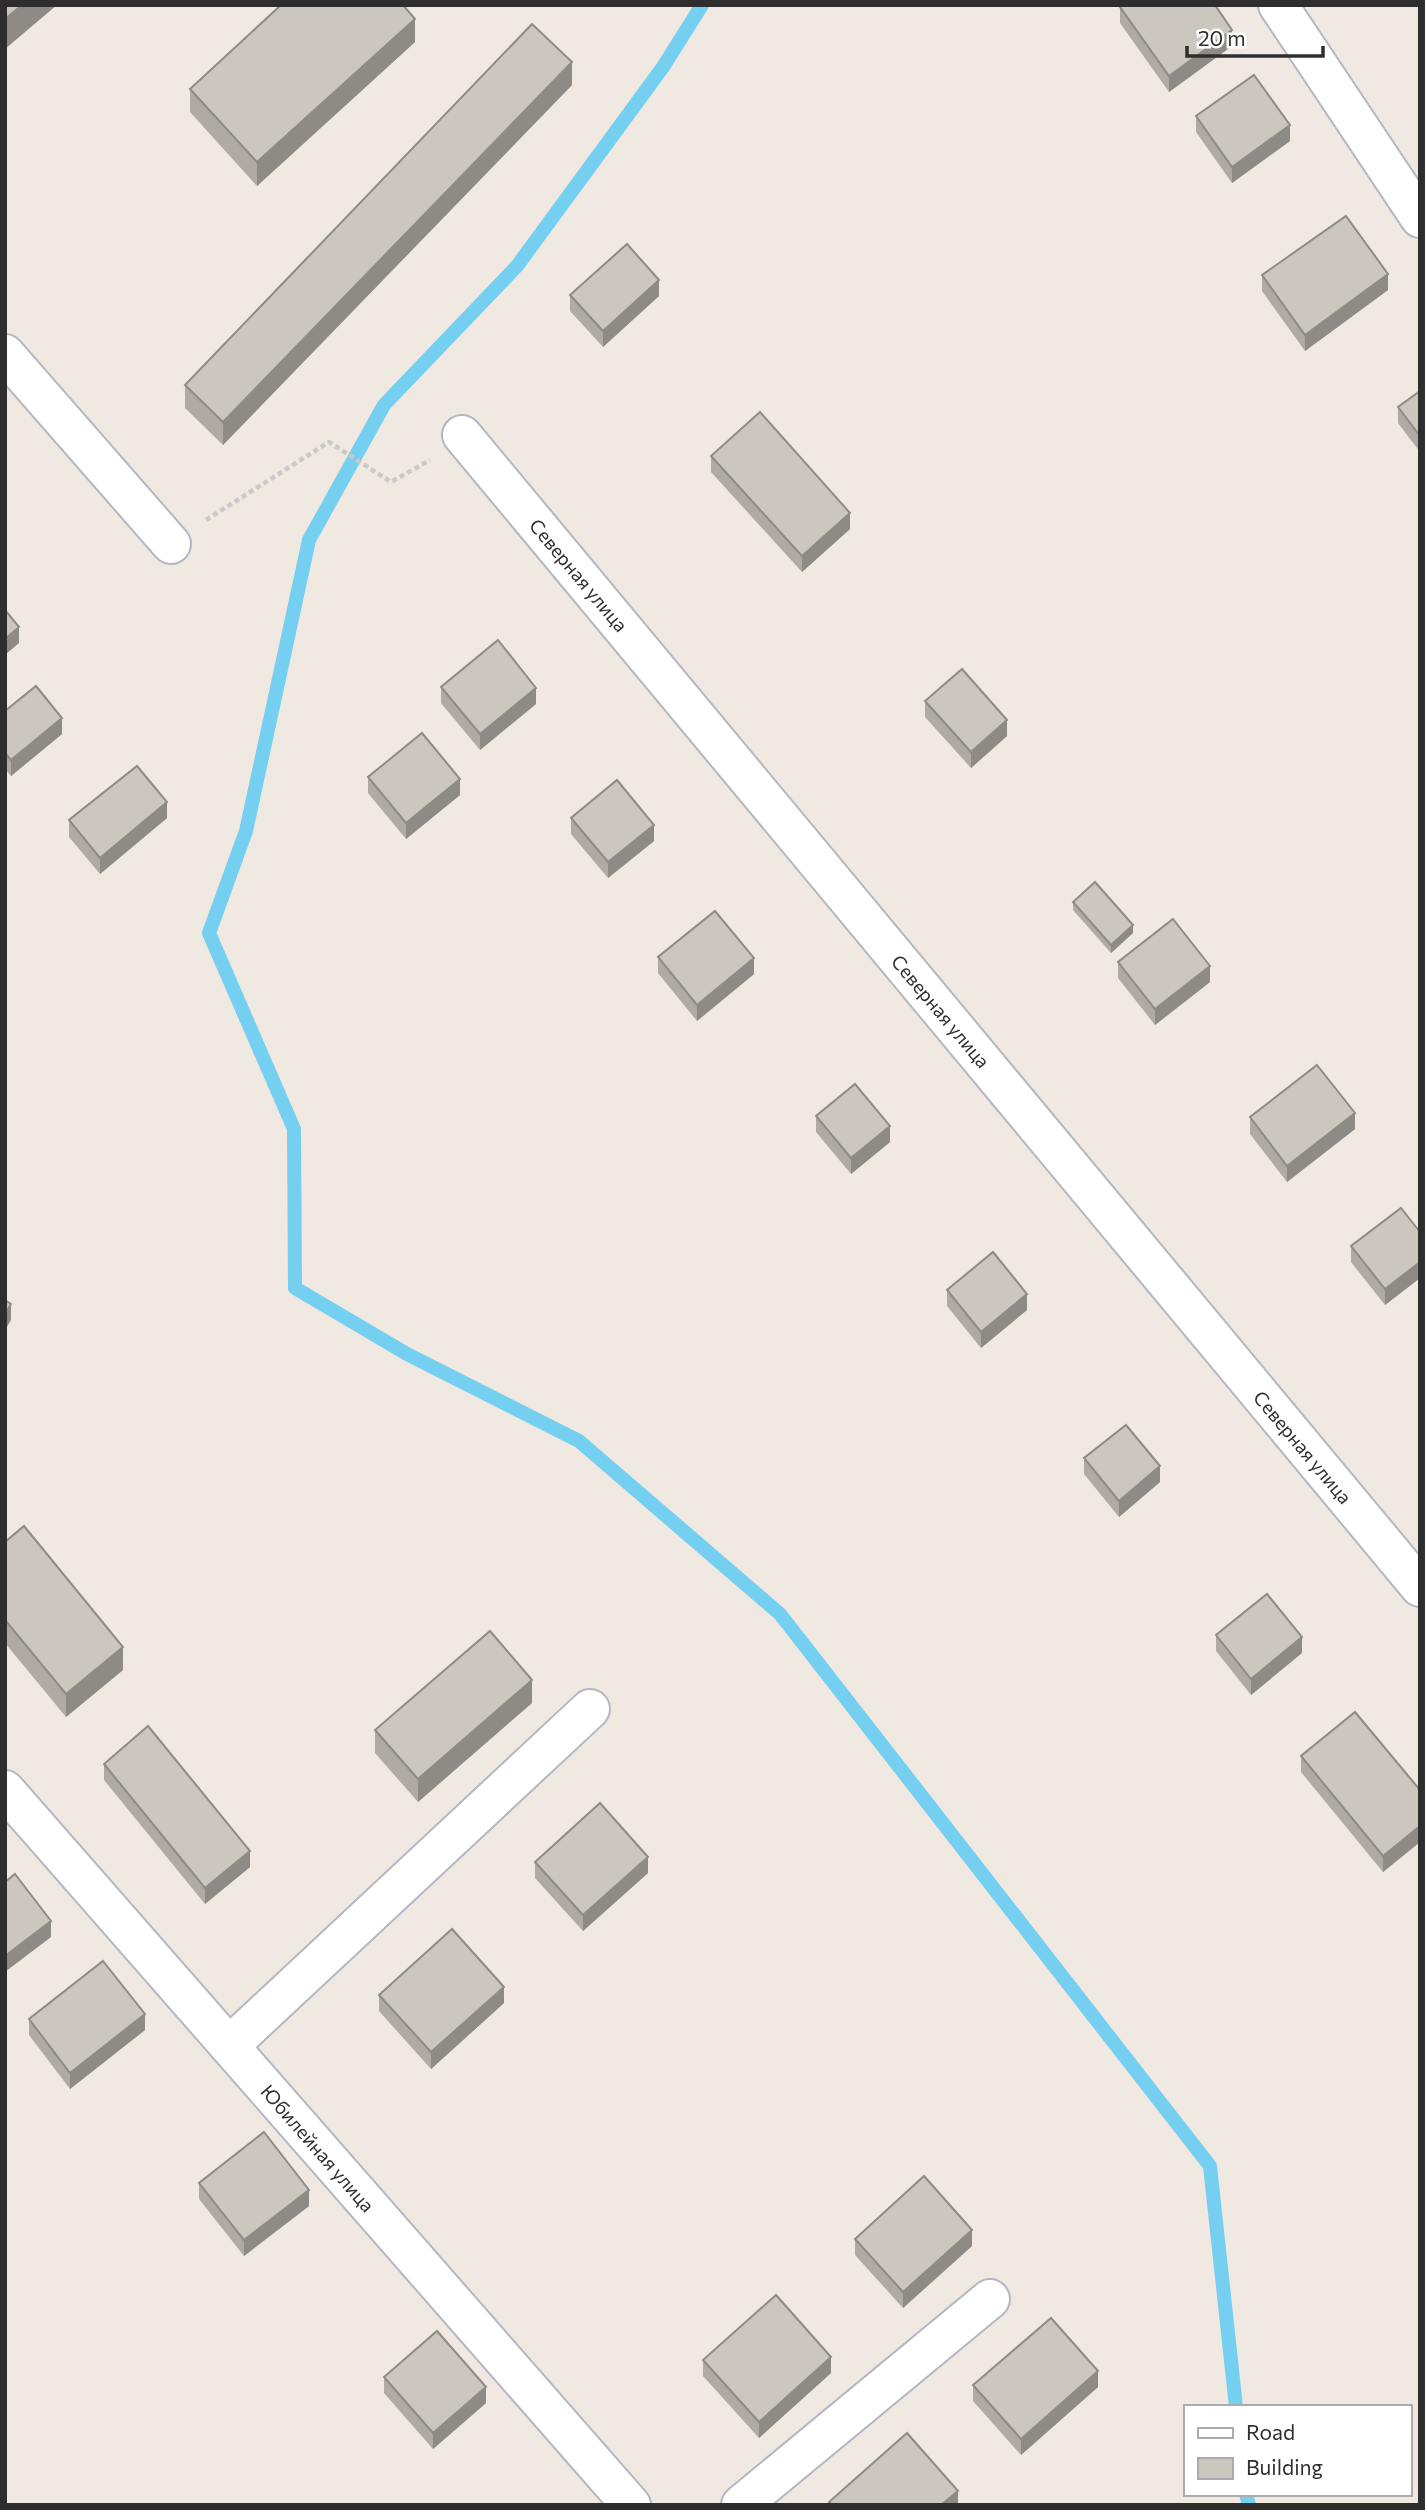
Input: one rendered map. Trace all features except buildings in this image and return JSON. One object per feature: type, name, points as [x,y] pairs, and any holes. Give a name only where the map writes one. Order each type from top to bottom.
[{"type":"street","points":[[1278,5],[1420,218]]},
{"type":"street","points":[[5,354],[171,544]]},
{"type":"street","name":"Северная улица","points":[[462,435],[1420,1587]]},
{"type":"street","points":[[229,2046],[590,1709]]},
{"type":"street","name":"Юбилейная улица","points":[[5,1790],[631,2505]]},
{"type":"street","points":[[741,2505],[990,2299]]},
{"type":"path","points":[[171,544],[329,442],[391,482]]},
{"type":"waterway","points":[[702,5],[663,67],[517,266],[384,405],[309,540],[246,831],[209,933],[294,1129],[295,1288],[407,1354],[579,1441],[780,1614],[1210,2166],[1236,2405]]},
{"type":"waterway","points":[[1247,2496],[1249,2505]]}]
